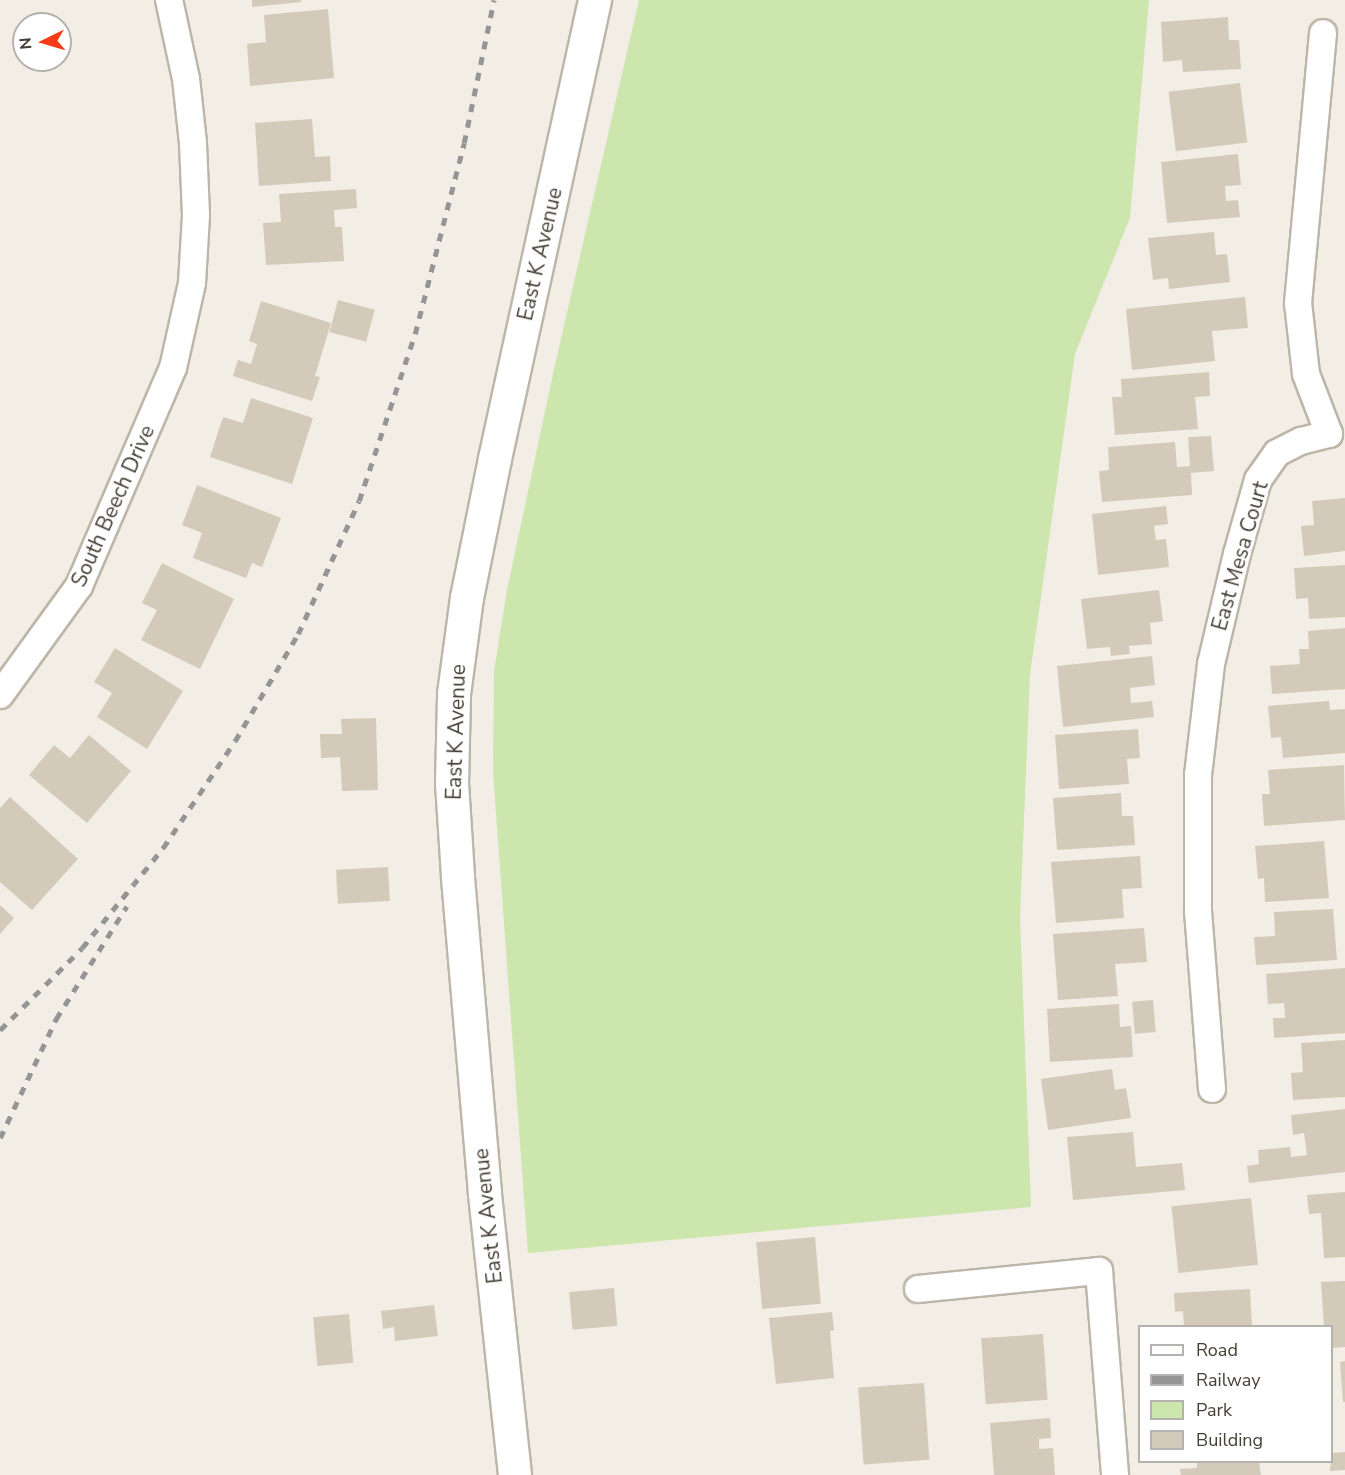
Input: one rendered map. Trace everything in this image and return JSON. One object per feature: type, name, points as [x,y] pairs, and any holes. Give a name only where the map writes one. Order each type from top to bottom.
[{"type":"street","name":"South Beech Drive","points":[[0,695],[79,586],[173,368],[192,283],[196,215],[194,143],[186,79],[169,0]]},
{"type":"street","name":"East K Avenue","points":[[515,1475],[486,1205],[457,866],[452,784],[454,694],[465,608],[495,459],[595,0]]},
{"type":"street","name":"East Mesa Court","points":[[1212,1089],[1198,911],[1198,775],[1211,664],[1237,554],[1258,480],[1277,453],[1301,441],[1337,433],[1306,374],[1298,303],[1323,33]]},
{"type":"street","points":[[918,1289],[1099,1270],[1115,1475]]},
{"type":"green space","points":[[639,0],[1149,0],[1130,218],[1075,354],[1030,675],[1020,917],[1031,1207],[528,1253],[493,772],[494,671],[507,590],[554,369]]},
{"type":"building","points":[[252,0],[301,0],[301,2],[252,7]]},
{"type":"building","points":[[328,9],[334,78],[250,86],[247,44],[266,42],[264,15]]},
{"type":"building","points":[[1228,17],[1229,40],[1239,40],[1241,69],[1183,72],[1182,60],[1163,62],[1161,22]]},
{"type":"building","points":[[1240,83],[1247,143],[1176,151],[1169,92]]},
{"type":"building","points":[[312,119],[315,157],[330,156],[331,181],[259,186],[255,123]]},
{"type":"building","points":[[1238,154],[1241,185],[1225,186],[1226,201],[1238,200],[1240,217],[1167,223],[1161,162]]},
{"type":"building","points":[[356,189],[357,208],[334,210],[335,227],[342,227],[344,261],[266,265],[263,223],[281,222],[279,194]]},
{"type":"building","points":[[1214,232],[1216,255],[1227,254],[1230,282],[1169,289],[1168,278],[1153,280],[1148,238]]},
{"type":"building","points":[[1245,297],[1248,328],[1212,331],[1215,361],[1132,370],[1126,309]]},
{"type":"building","points":[[338,300],[375,310],[366,342],[329,332]]},
{"type":"building","points":[[261,301],[331,323],[315,376],[320,377],[312,401],[233,376],[238,360],[251,364],[257,344],[249,341]]},
{"type":"building","points":[[1209,372],[1210,396],[1195,397],[1198,429],[1115,435],[1112,397],[1122,397],[1121,379]]},
{"type":"building","points":[[251,398],[313,418],[292,484],[210,457],[223,417],[243,423]]},
{"type":"building","points":[[1211,436],[1214,471],[1191,473],[1192,495],[1102,502],[1099,471],[1109,470],[1108,447],[1175,442],[1177,467],[1190,466],[1188,437]]},
{"type":"building","points":[[197,485],[281,518],[262,567],[252,563],[246,578],[193,558],[202,533],[182,525]]},
{"type":"building","points":[[1345,498],[1345,551],[1304,556],[1301,526],[1314,525],[1312,501]]},
{"type":"building","points":[[1166,506],[1168,524],[1154,526],[1156,540],[1166,539],[1169,567],[1098,575],[1092,514]]},
{"type":"building","points":[[162,563],[234,599],[200,669],[141,640],[157,610],[142,603]]},
{"type":"building","points":[[1345,565],[1345,617],[1309,619],[1308,598],[1296,599],[1294,568]]},
{"type":"building","points":[[1159,590],[1163,621],[1150,623],[1152,644],[1129,646],[1130,654],[1111,656],[1110,647],[1087,649],[1081,599]]},
{"type":"building","points":[[1345,628],[1345,689],[1272,694],[1270,666],[1300,664],[1299,649],[1309,649],[1308,631]]},
{"type":"building","points":[[115,648],[183,691],[147,749],[97,717],[112,693],[94,682]]},
{"type":"building","points":[[1152,656],[1155,685],[1130,688],[1131,703],[1152,701],[1154,717],[1063,727],[1057,666]]},
{"type":"building","points":[[1329,701],[1330,710],[1345,709],[1345,753],[1283,758],[1281,737],[1271,738],[1268,706]]},
{"type":"building","points":[[376,718],[378,790],[342,791],[340,757],[321,758],[320,734],[342,734],[341,719]]},
{"type":"building","points":[[1138,729],[1140,758],[1127,759],[1129,784],[1059,789],[1055,735]]},
{"type":"building","points":[[89,735],[131,771],[87,823],[29,775],[54,745],[70,758]]},
{"type":"building","points":[[1344,765],[1345,820],[1264,826],[1262,794],[1270,794],[1268,770]]},
{"type":"building","points":[[1121,793],[1122,816],[1133,816],[1135,845],[1057,850],[1053,798]]},
{"type":"building","points":[[10,797],[78,859],[32,910],[0,882],[0,808]]},
{"type":"building","points":[[1324,841],[1329,898],[1265,902],[1264,878],[1258,879],[1255,846]]},
{"type":"building","points":[[1140,856],[1142,888],[1122,889],[1124,918],[1056,923],[1051,862]]},
{"type":"building","points":[[388,867],[390,901],[338,904],[336,870]]},
{"type":"building","points":[[0,905],[14,918],[0,934]]},
{"type":"building","points":[[1333,909],[1337,960],[1256,965],[1254,937],[1275,936],[1274,912]]},
{"type":"building","points":[[1144,928],[1147,962],[1115,964],[1118,996],[1058,1000],[1053,934]]},
{"type":"building","points":[[1345,968],[1345,1033],[1274,1038],[1273,1018],[1285,1018],[1284,1003],[1268,1004],[1266,974]]},
{"type":"building","points":[[1153,1000],[1156,1032],[1135,1034],[1132,1002]]},
{"type":"building","points":[[1119,1004],[1120,1027],[1131,1026],[1133,1057],[1050,1062],[1047,1009]]},
{"type":"building","points":[[1345,1040],[1345,1097],[1293,1100],[1291,1073],[1303,1072],[1301,1043]]},
{"type":"building","points":[[1112,1069],[1115,1090],[1126,1088],[1131,1118],[1048,1130],[1041,1079]]},
{"type":"building","points":[[1345,1109],[1345,1172],[1249,1183],[1247,1166],[1259,1164],[1258,1150],[1290,1147],[1291,1157],[1307,1155],[1304,1133],[1293,1135],[1291,1115]]},
{"type":"building","points":[[1133,1132],[1136,1167],[1182,1163],[1185,1190],[1073,1200],[1067,1137]]},
{"type":"building","points":[[1345,1192],[1345,1257],[1324,1258],[1321,1213],[1309,1214],[1307,1195]]},
{"type":"building","points":[[1251,1198],[1258,1265],[1178,1273],[1171,1206]]},
{"type":"building","points":[[815,1237],[821,1304],[762,1309],[756,1242]]},
{"type":"building","points":[[1345,1281],[1345,1347],[1333,1348],[1333,1325],[1324,1325],[1321,1282]]},
{"type":"building","points":[[614,1288],[617,1326],[572,1330],[569,1292]]},
{"type":"building","points":[[1250,1289],[1252,1325],[1184,1325],[1183,1311],[1175,1312],[1174,1293]]},
{"type":"building","points":[[434,1305],[438,1336],[395,1341],[394,1327],[383,1329],[381,1311]]},
{"type":"building","points":[[832,1312],[834,1330],[830,1331],[834,1378],[776,1384],[769,1318]]},
{"type":"building","points":[[349,1314],[353,1363],[317,1366],[313,1317]]},
{"type":"building","points":[[1043,1334],[1048,1400],[986,1404],[981,1338]]},
{"type":"building","points":[[1345,1361],[1345,1402],[1343,1402],[1340,1362]]},
{"type":"building","points":[[924,1383],[929,1460],[864,1464],[858,1388]]},
{"type":"building","points":[[1050,1418],[1051,1438],[1039,1439],[1039,1449],[1053,1448],[1055,1475],[994,1475],[990,1423]]},
{"type":"building","points":[[1345,1452],[1345,1470],[1330,1471],[1333,1453]]},
{"type":"building","points":[[1197,1463],[1259,1463],[1261,1475],[1181,1475],[1180,1469],[1197,1468]]},
{"type":"railway","points":[[0,1030],[82,948],[163,848],[235,741],[298,634],[359,501],[415,334],[464,143],[494,0]]},
{"type":"railway","points":[[0,1138],[56,1019],[127,906]]}]
